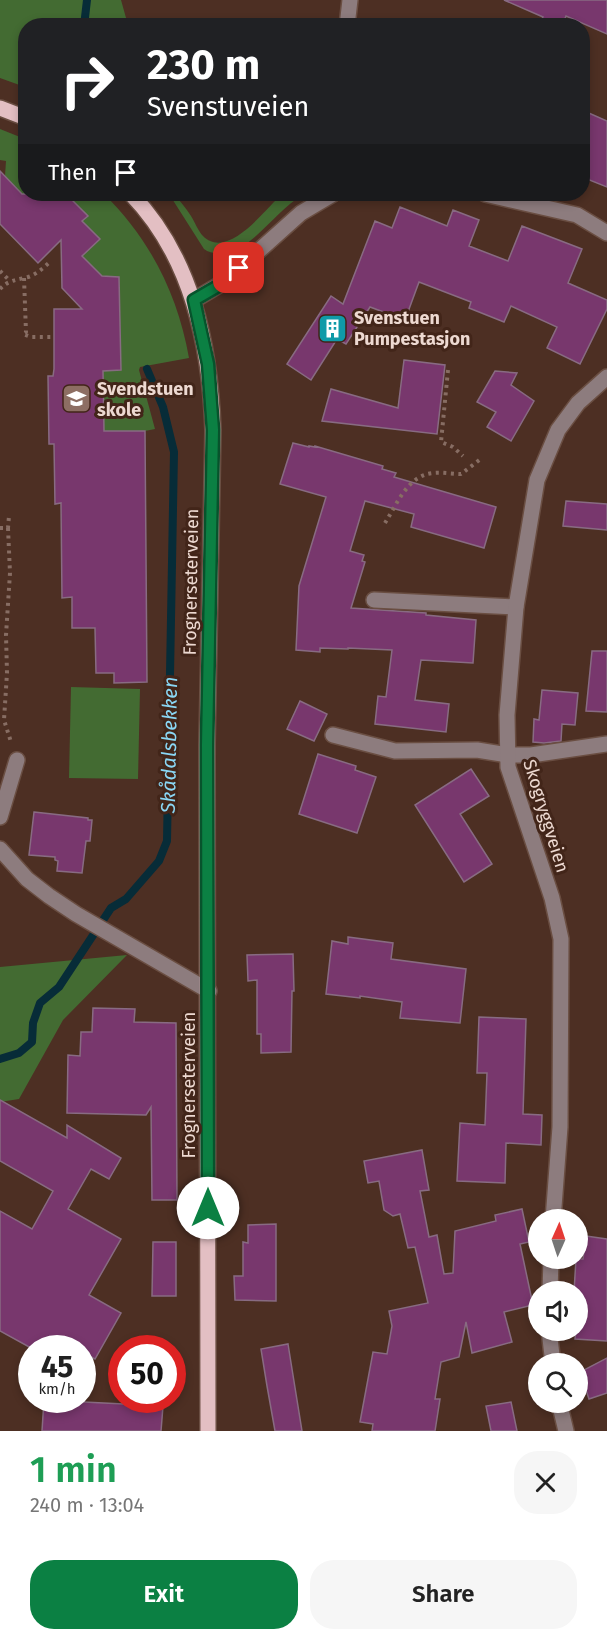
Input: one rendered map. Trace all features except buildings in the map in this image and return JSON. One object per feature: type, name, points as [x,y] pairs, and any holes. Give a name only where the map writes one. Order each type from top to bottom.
[{"type":"main road","points":[[0,108],[18,115]]},
{"type":"main road","name":"Frognerseterveien","points":[[136,201],[172,252],[194,300],[208,364],[213,430],[207,745],[208,1431]]},
{"type":"street","points":[[348,18],[350,0]]},
{"type":"street","points":[[194,300],[225,282],[301,213],[321,201]]},
{"type":"street","points":[[516,201],[577,215],[607,233]]},
{"type":"street","name":"Skogryggveien","points":[[554,1209],[560,1126],[561,939],[552,898],[508,767],[507,715],[516,607],[534,490],[541,467],[558,430],[578,403],[607,377]]},
{"type":"street","points":[[374,600],[516,607]]},
{"type":"street","points":[[333,735],[395,751],[477,750],[508,755],[531,755],[607,744]]},
{"type":"street","points":[[0,817],[16,760]]},
{"type":"street","name":"Frognerseterveien","points":[[0,849],[27,879],[76,914],[208,991]]},
{"type":"street","points":[[562,1413],[566,1431]]},
{"type":"path","points":[[0,289],[10,281],[41,271],[50,262]]},
{"type":"path","points":[[0,271],[10,281]]},
{"type":"path","points":[[24,278],[26,332],[23,334],[31,338],[54,337]]},
{"type":"path","points":[[448,370],[441,442],[453,447],[463,456]]},
{"type":"path","points":[[385,523],[407,488],[418,477],[432,473],[461,474],[482,458]]},
{"type":"path","points":[[9,516],[10,573],[4,720],[16,760]]},
{"type":"path","points":[[0,528],[8,528]]},
{"type":"green space","points":[[0,0],[121,0],[126,18],[18,18],[18,84],[0,78]]},
{"type":"green space","points":[[0,129],[18,136],[18,190],[5,176],[6,161],[0,160]]},
{"type":"green space","points":[[73,201],[111,201],[148,249],[160,269],[178,312],[189,358],[140,367],[139,370],[155,429],[104,431],[103,371],[121,370],[119,277],[102,276],[82,256],[99,239],[82,221],[87,216]]},
{"type":"green space","points":[[173,201],[181,202],[203,236],[212,242],[222,242],[242,233],[275,201],[294,201],[240,248],[217,253],[204,249]]},
{"type":"green space","points":[[71,687],[140,689],[138,779],[69,778]]},
{"type":"green space","points":[[127,955],[63,1020],[19,1099],[0,1102],[0,967]]},
{"type":"waterway","name":"Skådalsbekken","points":[[85,18],[87,0]]},
{"type":"waterway","name":"Skådalsbekken","points":[[0,1059],[19,1053],[32,1042],[33,1023],[40,1003],[59,987],[111,908],[126,899],[159,861],[167,841],[174,452],[163,407],[147,369]]},
{"type":"place","name":"Svenstuen Pumpestasjon","points":[[333,328]]},
{"type":"place","name":"Svendstuen skole","points":[[76,399]]},
{"type":"route","points":[[208,1208],[207,745],[213,430],[208,364],[194,300],[225,282],[239,268]]}]
